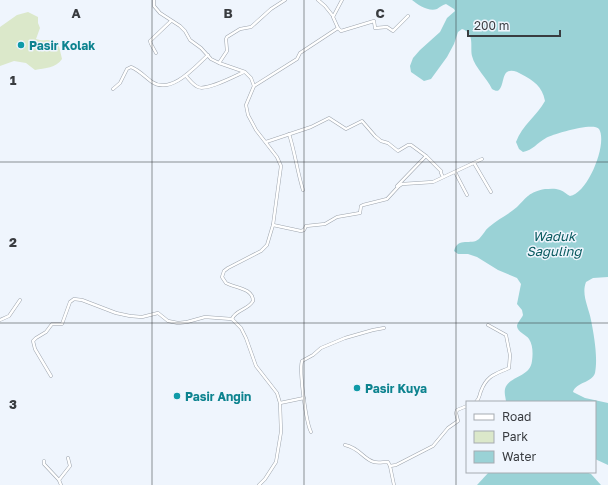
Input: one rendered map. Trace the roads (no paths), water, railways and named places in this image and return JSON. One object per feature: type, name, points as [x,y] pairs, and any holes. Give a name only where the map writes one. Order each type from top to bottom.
[{"type":"street","points":[[154,0],[154,6],[157,10],[182,28],[190,40],[201,48],[214,62],[244,72],[251,78],[254,86]]},
{"type":"street","points":[[219,63],[227,51],[226,38],[240,29],[251,27],[271,9],[285,0]]},
{"type":"street","points":[[318,0],[333,16],[338,28],[341,31],[374,21],[375,28],[387,27],[393,31],[408,16]]},
{"type":"street","points":[[333,16],[342,0]]},
{"type":"street","points":[[156,53],[150,44],[150,41],[171,21]]},
{"type":"street","points":[[232,319],[235,314],[249,306],[253,301],[253,298],[247,290],[226,283],[223,279],[223,274],[233,264],[261,252],[267,245],[274,225],[281,166],[276,156],[256,130],[247,109],[247,101],[254,86],[297,59],[300,53],[338,28]]},
{"type":"street","points":[[114,89],[122,80],[126,69],[131,67],[151,82],[161,85],[171,83],[186,76],[208,55]]},
{"type":"street","points":[[186,76],[195,85],[201,88],[209,87],[244,72]]},
{"type":"street","points":[[266,142],[311,127],[329,118],[346,129],[362,121],[375,136],[381,141],[388,143],[398,151],[410,144],[426,156],[440,170],[443,177]]},
{"type":"street","points":[[289,134],[294,148],[299,178],[303,190]]},
{"type":"street","points":[[274,225],[301,231],[304,230],[306,226],[325,224],[337,217],[359,214],[362,205],[387,199],[399,183],[426,156]]},
{"type":"street","points":[[397,187],[402,184],[433,182],[482,159]]},
{"type":"street","points":[[474,163],[491,192]]},
{"type":"street","points":[[455,172],[467,195]]},
{"type":"street","points":[[50,376],[35,349],[33,341],[46,332],[52,324],[62,324],[70,302],[74,299],[82,300],[116,313],[130,316],[142,317],[158,313],[168,321],[178,323],[205,317],[232,319],[241,328],[256,366],[277,393],[280,402],[281,432],[276,462],[259,485]]},
{"type":"street","points":[[0,320],[9,316],[20,300]]},
{"type":"street","points":[[477,401],[480,398],[482,388],[489,378],[494,374],[509,368],[510,355],[506,335],[488,325]]},
{"type":"street","points":[[311,432],[304,398],[301,371],[302,361],[313,355],[321,348],[345,338],[384,328]]},
{"type":"street","points":[[280,402],[304,398]]},
{"type":"street","points":[[390,466],[402,462],[434,445],[448,428],[458,420],[456,413],[457,410],[466,406]]},
{"type":"street","points":[[345,445],[356,449],[372,461],[388,462],[394,485]]},
{"type":"street","points":[[59,480],[69,468],[70,465],[68,458]]},
{"type":"street","points":[[44,461],[44,464],[59,480],[61,485]]},
{"type":"water","name":"Waduk Saguling","points":[[412,0],[608,0],[608,277],[593,278],[586,282],[584,292],[593,332],[596,367],[595,373],[591,379],[577,386],[573,392],[585,398],[608,403],[608,465],[596,459],[596,401],[506,401],[505,389],[507,385],[527,371],[530,367],[533,355],[530,341],[517,328],[523,315],[522,310],[517,304],[521,284],[517,278],[498,270],[477,257],[468,254],[458,254],[454,251],[456,246],[462,242],[472,242],[479,239],[489,227],[514,210],[529,195],[535,192],[545,189],[558,189],[570,196],[577,193],[595,167],[599,156],[601,136],[599,129],[589,127],[573,129],[546,138],[532,148],[523,152],[519,149],[516,142],[522,131],[545,101],[540,88],[526,77],[510,71],[505,74],[499,90],[496,91],[492,89],[478,69],[472,56],[469,34],[462,29],[458,32],[447,57],[431,79],[424,81],[411,72],[410,66],[413,58],[440,32],[447,18],[455,11],[446,4],[434,10],[420,6]]},
{"type":"water","points":[[488,473],[588,473],[601,485],[477,485]]},
{"type":"place","name":"Pasir Kolak","points":[[21,45]]},
{"type":"place","name":"Pasir Kuya","points":[[357,388]]},
{"type":"place","name":"Pasir Angin","points":[[177,396]]}]
